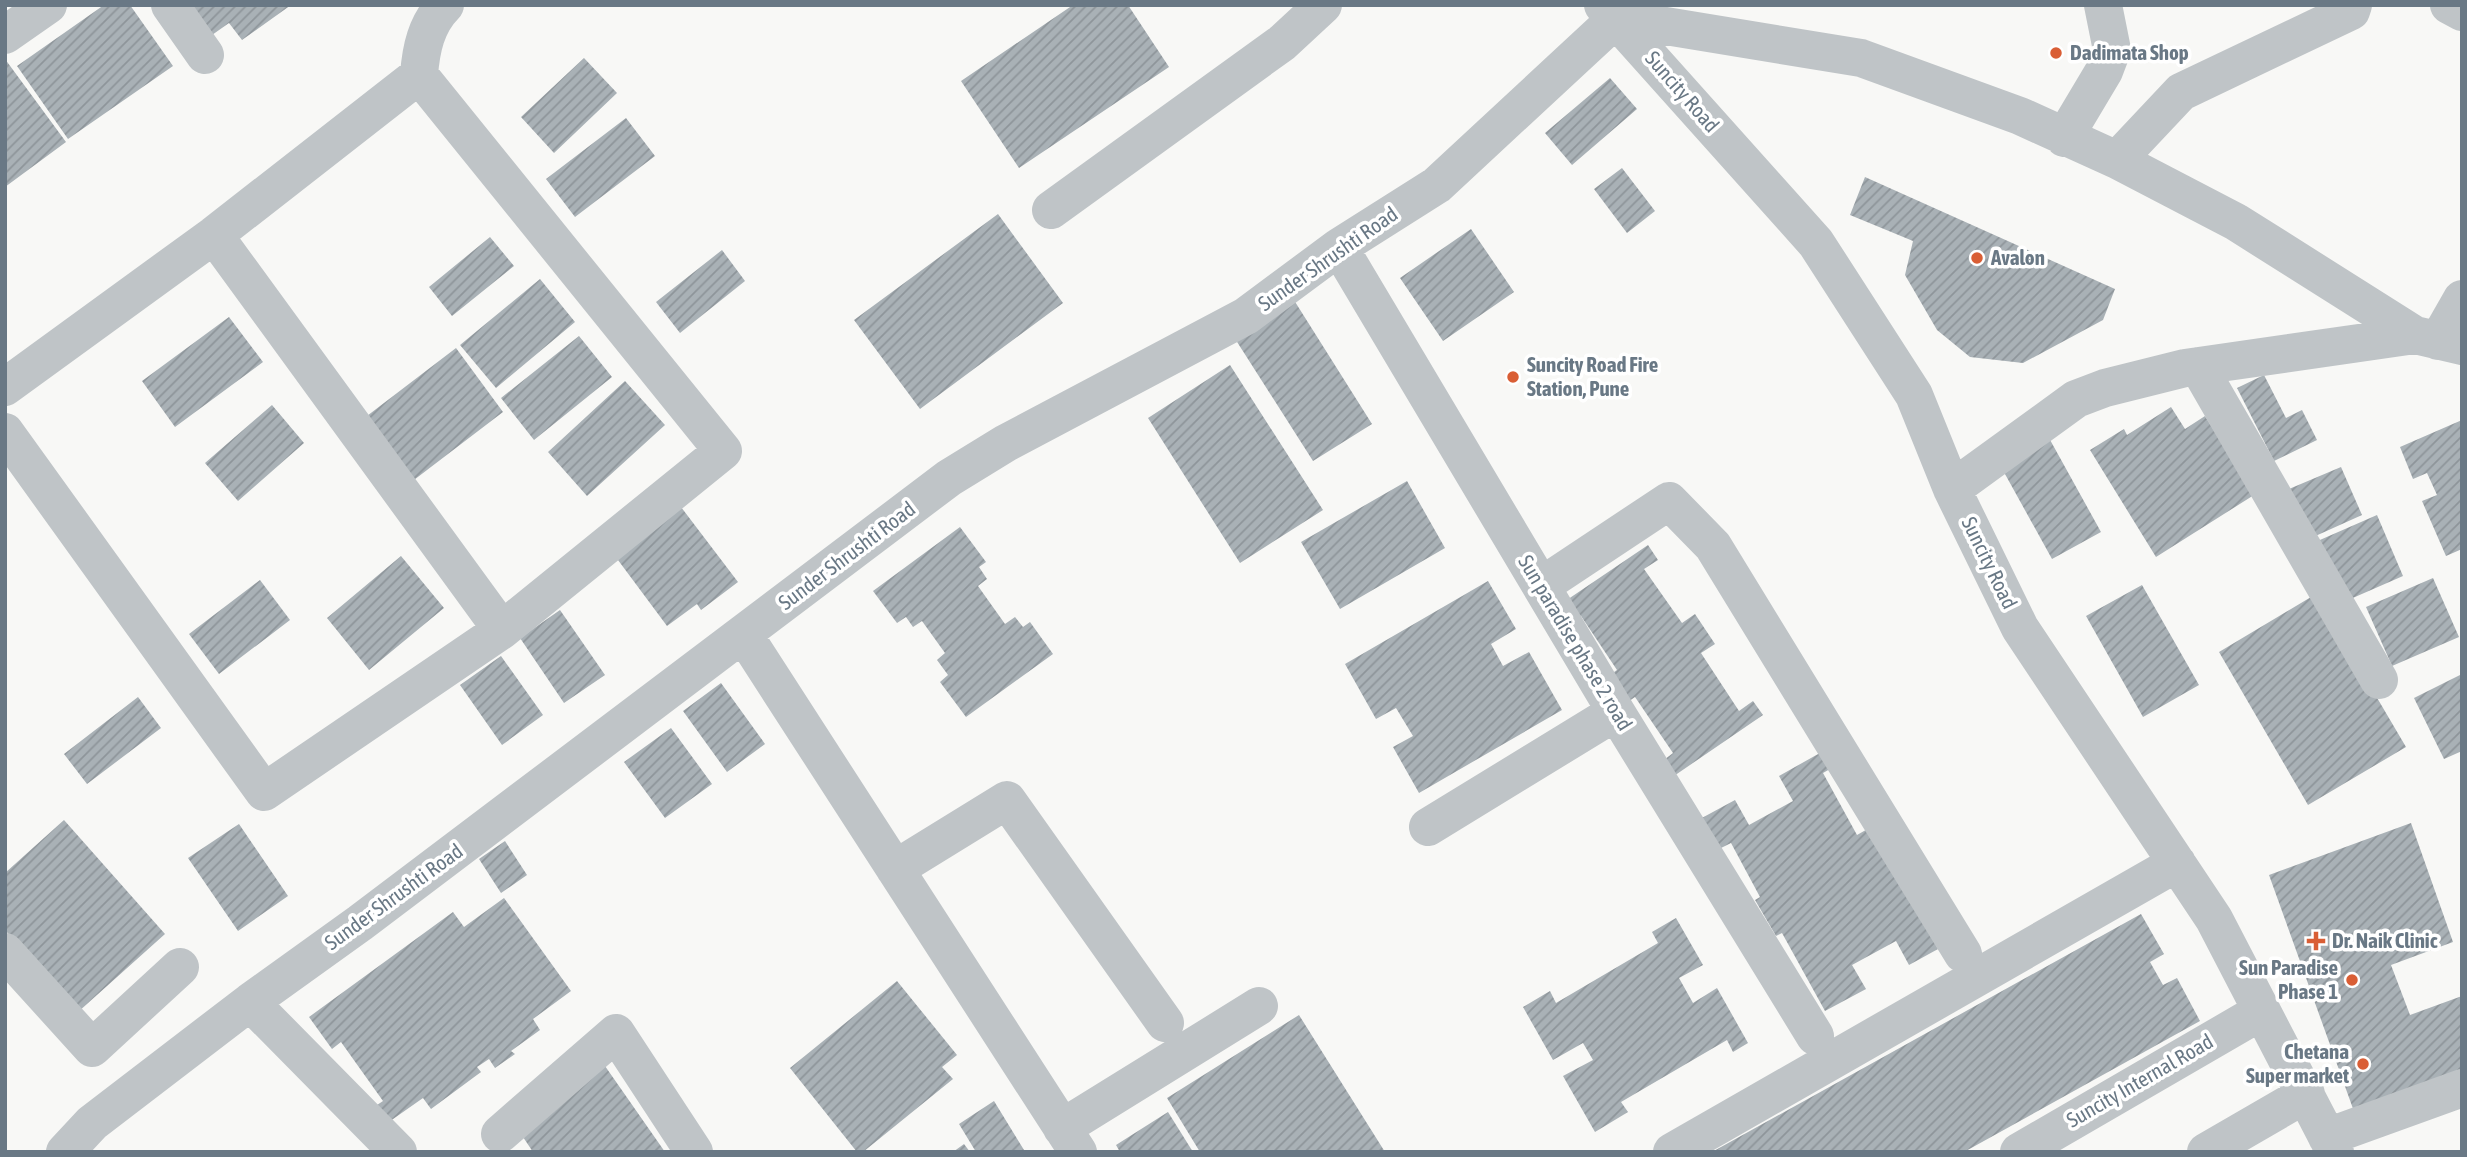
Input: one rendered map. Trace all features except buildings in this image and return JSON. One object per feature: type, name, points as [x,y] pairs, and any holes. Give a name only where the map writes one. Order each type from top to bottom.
[{"type":"street","points":[[5,35],[48,5]]},
{"type":"street","points":[[170,5],[205,55]]},
{"type":"street","points":[[5,432],[264,792],[502,630],[723,451],[419,75],[421,50],[428,30],[445,5]]},
{"type":"street","points":[[1051,210],[1282,43],[1323,5]]},
{"type":"street","points":[[2064,138],[2104,71],[2112,50],[2104,5]]},
{"type":"street","points":[[2117,160],[2181,92],[2351,11],[2353,5]]},
{"type":"street","points":[[2449,5],[2462,12]]},
{"type":"street","points":[[1610,11],[1861,58],[2020,116],[2117,160],[2236,222],[2438,341]]},
{"type":"street","name":"Sunder Shrushti Road","points":[[65,1152],[92,1123],[250,1002],[360,923],[949,478],[1006,443],[1246,316],[1339,247],[1437,185],[1610,11]]},
{"type":"street","name":"Suncity Road","points":[[1610,11],[1816,243],[1914,395],[1952,489],[2020,628],[2214,919],[2331,1144]]},
{"type":"street","points":[[5,387],[214,235],[419,75]]},
{"type":"street","points":[[214,235],[502,630]]},
{"type":"street","name":"Sun paradise phase 2 road","points":[[1339,247],[1616,712],[1815,1036]]},
{"type":"street","points":[[2438,341],[2462,299]]},
{"type":"street","points":[[1952,489],[2076,400],[2105,388],[2198,366],[2438,341]]},
{"type":"street","points":[[2198,366],[2379,680]]},
{"type":"street","points":[[1541,586],[1669,501],[1713,546],[1963,954]]},
{"type":"street","points":[[744,635],[1070,1140],[1259,1006]]},
{"type":"street","points":[[1428,827],[1616,712]]},
{"type":"street","points":[[895,869],[1007,800],[1165,1023]]},
{"type":"street","points":[[1672,1152],[2177,863]]},
{"type":"street","points":[[5,952],[92,1048],[180,967]]},
{"type":"street","points":[[250,1002],[398,1152]]},
{"type":"street","name":"Suncity Internal Road","points":[[2019,1152],[2262,1011]]},
{"type":"street","points":[[496,1146],[615,1033],[694,1152]]},
{"type":"street","points":[[2331,1144],[2462,1088]]},
{"type":"street","points":[[2206,1152],[2306,1094]]},
{"type":"place","name":"Dadimata Shop","points":[[2056,53]]},
{"type":"place","name":"Avalon","points":[[1977,258]]},
{"type":"place","name":"Suncity Road Fire Station, Pune","points":[[1513,377]]},
{"type":"place","name":"Dr. Naik Clinic","points":[[2316,941]]},
{"type":"place","name":"Sun Paradise Phase 1","points":[[2352,980]]},
{"type":"place","name":"Chetana Super market","points":[[2363,1064]]}]
